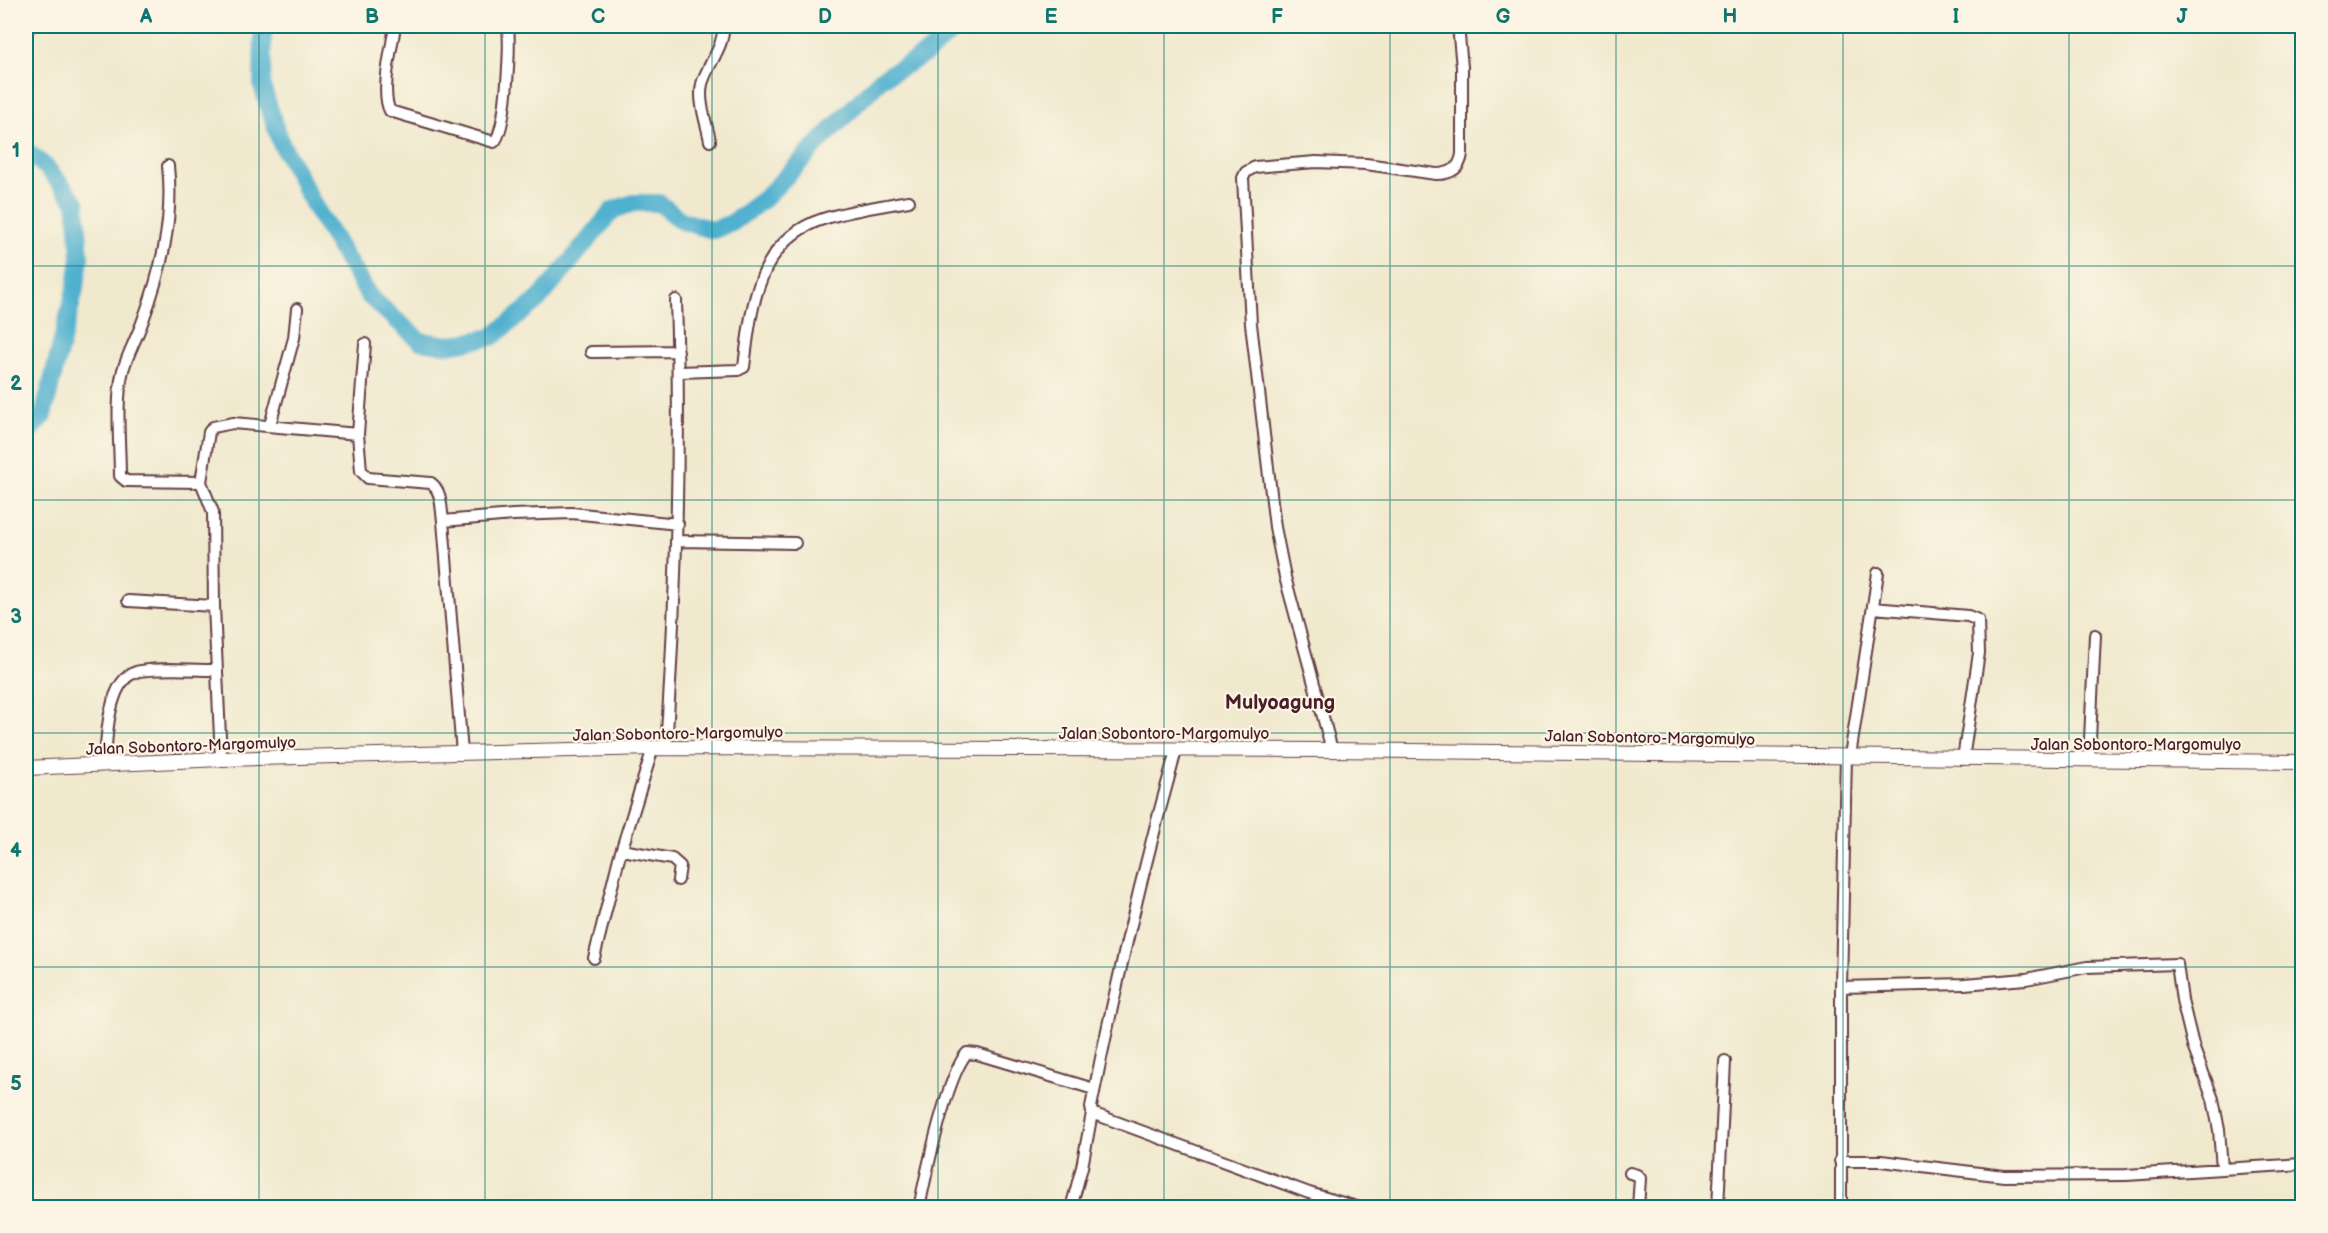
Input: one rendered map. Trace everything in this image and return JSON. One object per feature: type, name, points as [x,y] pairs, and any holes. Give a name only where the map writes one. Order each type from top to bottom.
[{"type":"street","points":[[395,26],[387,86],[387,105],[390,111],[492,142],[498,136],[507,83],[508,26]]},
{"type":"street","points":[[710,141],[702,89],[704,78],[716,56],[723,26]]},
{"type":"street","points":[[1332,750],[1285,578],[1275,527],[1251,324],[1243,178],[1246,172],[1255,167],[1316,162],[1366,164],[1436,174],[1444,174],[1456,168],[1462,154],[1462,68],[1458,26]]},
{"type":"street","points":[[168,166],[170,209],[166,243],[120,386],[120,476],[126,482],[201,482]]},
{"type":"street","points":[[679,372],[738,370],[744,367],[752,309],[766,266],[781,246],[804,227],[822,219],[909,201]]},
{"type":"street","points":[[594,958],[622,850],[660,748],[678,524],[679,372],[676,300]]},
{"type":"street","points":[[270,425],[294,338],[297,309]]},
{"type":"street","points":[[366,344],[358,434],[361,471],[368,478],[431,483],[436,486],[439,495],[444,521],[462,753]]},
{"type":"street","points":[[591,352],[678,351]]},
{"type":"street","points":[[221,759],[216,670],[213,512],[201,482],[209,432],[213,427],[233,423],[358,434]]},
{"type":"street","points":[[444,521],[572,513],[678,524]]},
{"type":"street","points":[[677,541],[795,543]]},
{"type":"street","points":[[1841,1208],[1841,987],[1848,756],[1878,573]]},
{"type":"street","points":[[128,601],[214,606]]},
{"type":"street","points":[[1873,608],[1968,616],[1978,620],[1979,653],[1963,759]]},
{"type":"street","points":[[2089,760],[2095,635]]},
{"type":"street","points":[[105,765],[107,726],[117,694],[126,676],[140,671],[216,670]]},
{"type":"street","name":"Jalan Sobontoro-Margomulyo","points":[[26,768],[221,759],[660,748],[917,747],[2302,762]]},
{"type":"street","points":[[1071,1208],[1082,1167],[1092,1113],[1090,1107],[1146,859],[1176,751]]},
{"type":"street","points":[[622,850],[672,859],[680,866],[678,880]]},
{"type":"street","points":[[1841,987],[1964,984],[2026,979],[2087,967],[2176,964],[2194,1049],[2213,1099],[2219,1130],[2222,1168]]},
{"type":"street","points":[[919,1208],[931,1152],[951,1086],[967,1053],[1094,1089]]},
{"type":"street","points":[[1718,1208],[1725,1061]]},
{"type":"street","points":[[1092,1113],[1309,1193],[1358,1207]]},
{"type":"street","points":[[1840,1161],[1881,1161],[2004,1176],[2126,1175],[2302,1164]]},
{"type":"street","points":[[1630,1173],[1640,1178],[1638,1208]]},
{"type":"waterway","points":[[26,29],[29,26]]},
{"type":"waterway","points":[[263,26],[262,86],[280,141],[316,209],[369,296],[420,341],[449,345],[492,337],[540,298],[613,210],[633,203],[659,203],[682,221],[713,230],[732,223],[764,199],[881,79],[927,53],[958,26]]},
{"type":"waterway","points":[[26,151],[46,167],[76,202],[80,258],[76,285],[43,416],[26,435]]},
{"type":"district","name":"Mulyoagung","points":[[1280,702]]}]
